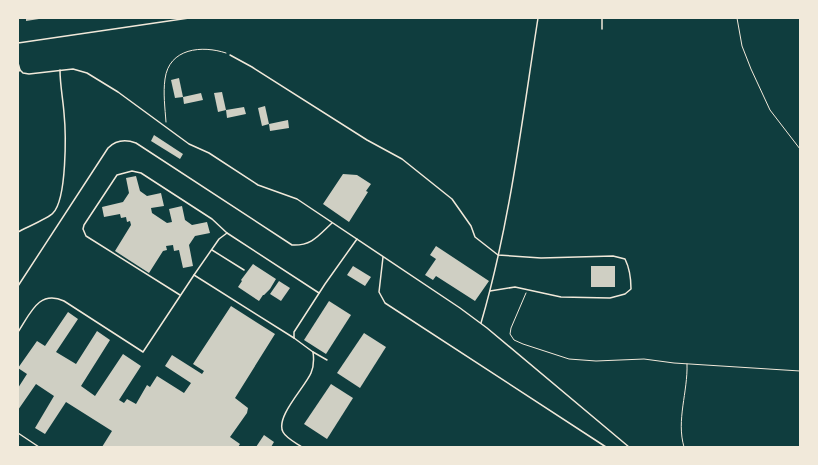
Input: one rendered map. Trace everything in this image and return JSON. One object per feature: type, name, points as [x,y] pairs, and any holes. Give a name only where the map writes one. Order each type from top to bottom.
[{"type":"lane","points":[[18,43],[189,18]]},
{"type":"lane","points":[[481,323],[509,209],[538,18]]},
{"type":"lane","points":[[602,18],[602,29]]},
{"type":"lane","points":[[230,55],[367,140],[402,159],[452,199],[471,226],[475,237],[498,255],[541,258],[612,256],[625,259],[631,276],[631,288],[625,294],[610,298],[561,297],[515,287],[490,291]]},
{"type":"lane","points":[[18,63],[20,70],[23,73],[29,74],[73,69],[88,73],[190,144],[209,153],[258,185],[297,199],[481,323],[628,447]]},
{"type":"lane","points":[[18,232],[54,213],[61,193],[65,158],[64,114],[60,70]]},
{"type":"lane","points":[[18,286],[108,148],[113,143],[121,140],[128,140],[136,143],[292,245],[312,242],[332,222]]},
{"type":"lane","points":[[180,295],[86,236],[84,233],[84,225],[117,175],[132,171],[141,173],[212,219],[227,233],[319,293]]},
{"type":"lane","points":[[18,332],[37,303],[42,300],[54,298],[64,301],[143,352],[219,239],[227,233]]},
{"type":"lane","points":[[294,338],[294,332],[357,239]]},
{"type":"lane","points":[[212,250],[244,270]]},
{"type":"lane","points":[[383,257],[379,292],[385,303],[606,447]]},
{"type":"lane","points":[[194,275],[326,360]]},
{"type":"lane","points":[[302,447],[283,433],[281,426],[285,413],[311,373],[314,364],[313,352]]},
{"type":"lane","points":[[18,433],[39,447]]},
{"type":"path","points":[[737,18],[742,46],[751,70],[770,110],[800,150]]},
{"type":"path","points":[[166,127],[164,87],[165,76],[172,61],[184,52],[193,50],[210,50],[230,55]]},
{"type":"path","points":[[527,290],[511,328],[510,334],[514,340],[569,359],[596,361],[644,359],[687,364],[800,371]]},
{"type":"path","points":[[684,447],[681,436],[681,426],[687,364]]},
{"type":"building","points":[[26,18],[39,18],[39,19],[26,21]]},
{"type":"building","points":[[179,78],[183,97],[175,98],[171,80]]},
{"type":"building","points":[[222,92],[226,110],[218,112],[214,93]]},
{"type":"building","points":[[201,93],[203,100],[184,104],[183,97]]},
{"type":"building","points":[[265,106],[269,124],[262,126],[258,108]]},
{"type":"building","points":[[244,107],[246,114],[227,118],[226,110]]},
{"type":"building","points":[[288,120],[289,128],[270,131],[269,124]]},
{"type":"building","points":[[154,135],[183,154],[180,159],[151,141]]},
{"type":"building","points":[[343,174],[357,175],[371,184],[366,191],[368,192],[349,222],[323,204]]},
{"type":"building","points":[[136,176],[140,191],[147,196],[161,193],[164,206],[151,208],[152,213],[167,223],[172,222],[169,209],[182,206],[185,220],[192,225],[207,222],[210,233],[195,236],[189,245],[193,266],[183,268],[179,250],[174,251],[173,245],[166,246],[167,250],[163,251],[149,273],[115,251],[131,225],[130,221],[127,222],[126,217],[121,218],[120,214],[104,217],[102,207],[123,202],[129,193],[126,178]]},
{"type":"building","points":[[436,246],[489,281],[475,301],[436,276],[433,280],[425,275],[436,259],[430,255]]},
{"type":"building","points":[[253,264],[276,279],[270,289],[259,301],[238,287],[242,281],[241,280]]},
{"type":"building","points":[[353,266],[371,277],[365,286],[347,275]]},
{"type":"building","points":[[591,266],[615,266],[615,287],[591,287]]},
{"type":"building","points":[[279,281],[290,288],[281,301],[270,294]]},
{"type":"building","points":[[329,301],[351,315],[326,354],[304,340]]},
{"type":"building","points":[[231,306],[275,334],[235,398],[248,408],[247,413],[230,437],[240,444],[238,447],[102,447],[112,431],[66,402],[45,434],[35,428],[54,396],[36,384],[18,410],[18,388],[27,374],[18,368],[37,341],[45,346],[68,312],[78,319],[56,352],[76,364],[97,331],[110,340],[81,386],[95,396],[123,354],[141,366],[119,400],[124,403],[127,399],[136,404],[147,385],[150,387],[157,376],[184,393],[191,383],[165,366],[172,355],[202,374],[204,371],[193,364]]},
{"type":"building","points":[[364,333],[386,347],[360,388],[337,373]]},
{"type":"building","points":[[331,384],[353,398],[327,439],[304,424]]},
{"type":"building","points":[[264,435],[274,442],[271,447],[256,447]]}]
